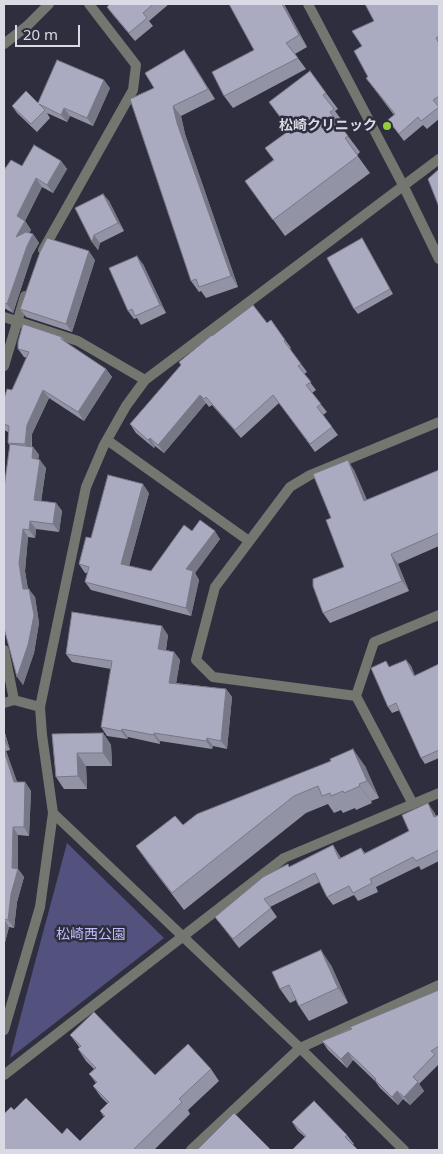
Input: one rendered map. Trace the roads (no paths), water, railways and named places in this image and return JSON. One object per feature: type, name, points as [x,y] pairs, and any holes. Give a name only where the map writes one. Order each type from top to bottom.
[{"type":"street","points":[[4,44],[27,26],[49,4]]},
{"type":"street","points":[[39,257],[133,90],[136,64],[89,4]]},
{"type":"street","points":[[308,4],[404,186],[439,259]]},
{"type":"street","points":[[4,1030],[40,907],[53,813],[40,707],[86,487],[108,440],[126,406],[145,380],[439,159]]},
{"type":"street","points":[[4,366],[16,322],[29,285]]},
{"type":"street","points":[[4,317],[78,341],[145,380]]},
{"type":"street","points":[[356,696],[213,678],[196,660],[215,587],[290,487],[310,475],[439,422]]},
{"type":"street","points":[[108,440],[249,541]]},
{"type":"street","points":[[413,804],[356,696],[374,642],[439,615]]},
{"type":"street","points":[[4,650],[9,701],[40,707]]},
{"type":"street","points":[[4,1075],[284,858],[439,793]]},
{"type":"street","points":[[53,813],[300,1048],[404,1150]]},
{"type":"street","points":[[191,1150],[300,1048],[439,985]]},
{"type":"place","name":"松崎クリニック","points":[[387,126]]},
{"type":"park label","name":"松崎西公園","points":[[91,935]]}]
